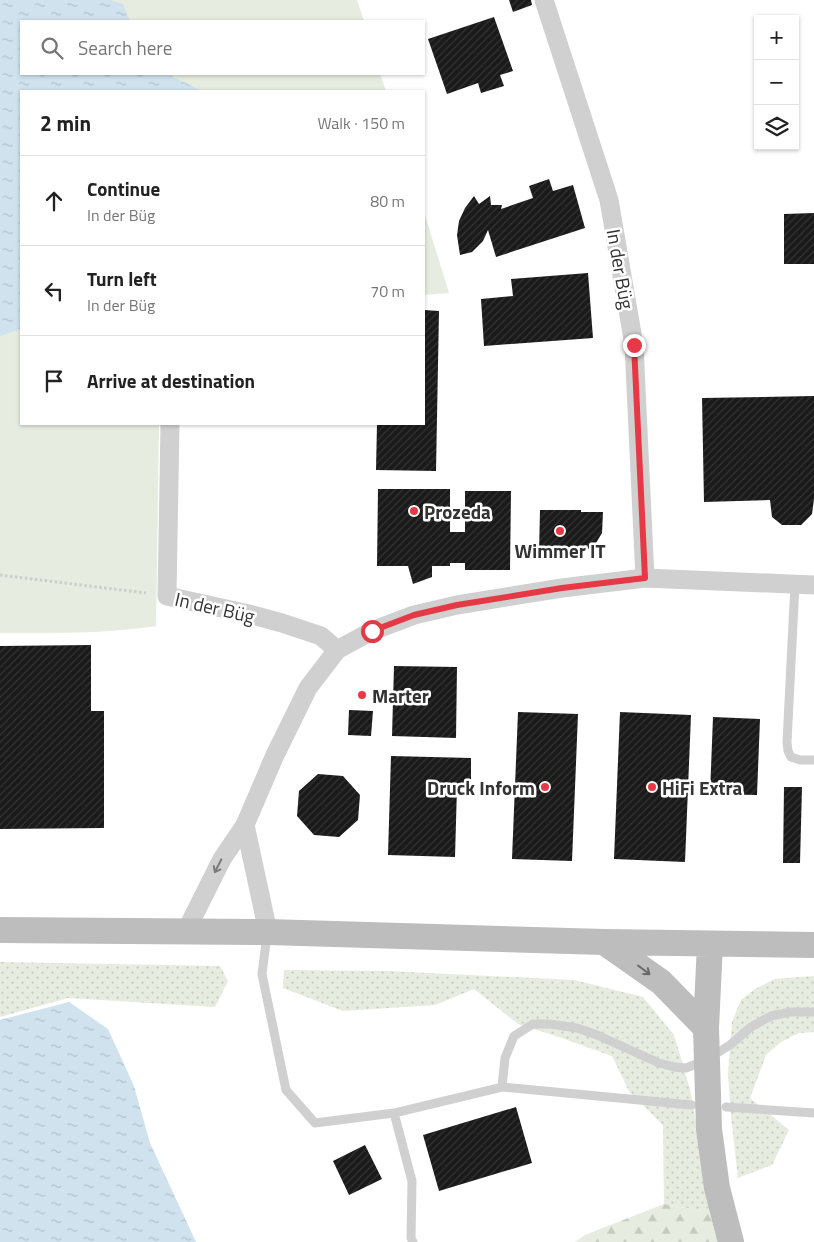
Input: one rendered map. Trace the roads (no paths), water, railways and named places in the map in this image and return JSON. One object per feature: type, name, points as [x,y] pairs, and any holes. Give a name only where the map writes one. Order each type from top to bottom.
[{"type":"main road","points":[[0,930],[268,932],[604,942],[814,945]]},
{"type":"main road","points":[[604,942],[661,982],[706,1028]]},
{"type":"main road","points":[[710,944],[706,1028],[709,1129],[717,1188],[731,1242]]},
{"type":"street","name":"In der Büg","points":[[544,0],[609,200],[634,345],[645,578]]},
{"type":"street","name":"In der Büg","points":[[170,425],[167,596],[282,623],[321,636],[338,650]]},
{"type":"street","points":[[186,931],[222,859],[245,825],[275,755],[308,688],[338,650],[372,631],[414,615],[448,607],[562,588],[645,578],[814,585]]},
{"type":"street","points":[[245,825],[268,932]]},
{"type":"lane","points":[[795,584],[788,751],[791,757],[800,760],[814,760]]},
{"type":"lane","points":[[268,932],[262,974],[286,1090],[315,1123],[394,1113],[502,1087],[692,1105]]},
{"type":"lane","points":[[502,1087],[505,1058],[514,1036],[533,1024],[550,1024],[577,1028],[659,1063],[686,1068],[706,1060],[730,1045],[751,1027],[771,1016],[790,1012],[814,1012]]},
{"type":"lane","points":[[726,1107],[814,1113]]},
{"type":"lane","points":[[394,1113],[412,1182],[411,1238],[413,1242]]},
{"type":"water","points":[[0,0],[111,0],[123,4],[130,20],[20,20],[20,75],[169,75],[200,90],[20,90],[20,329],[0,336]]},
{"type":"water","points":[[69,1002],[108,1029],[134,1086],[150,1143],[196,1242],[0,1242],[0,1020]]},
{"type":"place","name":"Prozeda","points":[[414,511]]},
{"type":"place","name":"Wimmer IT","points":[[560,531]]},
{"type":"place","name":"Marter","points":[[362,695]]},
{"type":"place","name":"Druck Inform","points":[[545,787]]},
{"type":"place","name":"HiFi Extra","points":[[652,787]]}]
